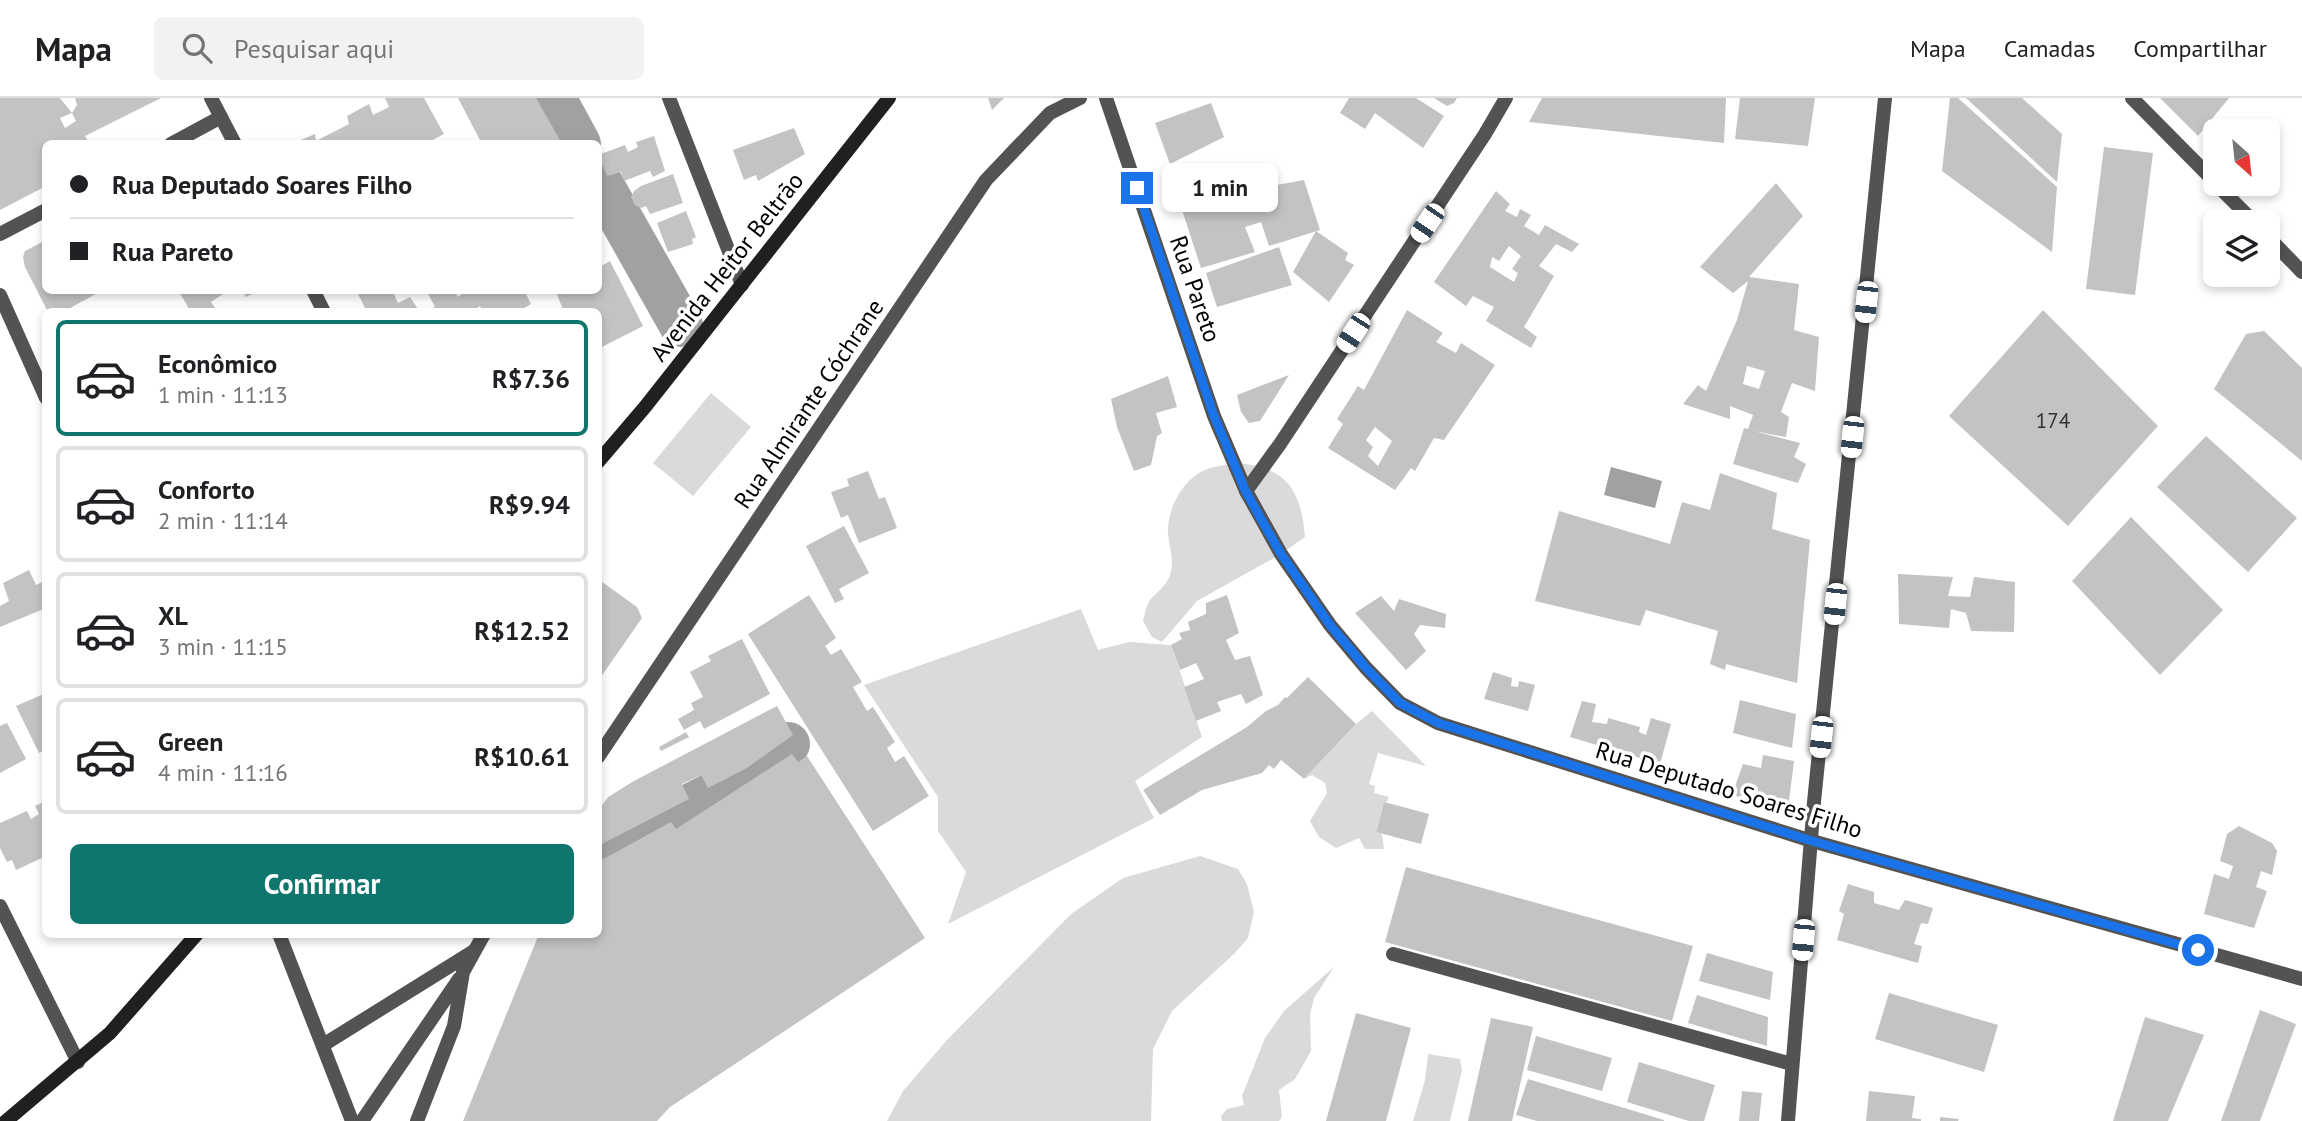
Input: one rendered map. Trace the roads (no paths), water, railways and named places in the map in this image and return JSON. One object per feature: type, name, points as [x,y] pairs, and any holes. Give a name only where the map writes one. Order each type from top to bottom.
[{"type":"main road","name":"Avenida Heitor Beltrão","points":[[602,457],[645,407],[889,98]]},
{"type":"main road","points":[[6,1121],[110,1033],[193,938]]},
{"type":"street","points":[[212,98],[233,140]]},
{"type":"street","points":[[669,98],[742,285]]},
{"type":"street","points":[[1050,113],[1060,98]]},
{"type":"street","name":"Rua Almirante Cóchrane","points":[[602,751],[986,180],[1050,113],[1080,98]]},
{"type":"street","name":"Rua Pareto","points":[[1106,98],[1214,416],[1246,492]]},
{"type":"street","points":[[1246,492],[1485,134],[1506,98]]},
{"type":"street","points":[[1788,1121],[1812,841],[1885,98]]},
{"type":"street","points":[[2132,98],[2203,170]]},
{"type":"street","points":[[178,140],[221,117]]},
{"type":"street","points":[[2229,196],[2242,210]]},
{"type":"street","points":[[0,234],[42,212]]},
{"type":"street","points":[[2280,249],[2302,272]]},
{"type":"street","points":[[0,295],[42,389]]},
{"type":"street","name":"Rua Deputado Soares Filho","points":[[1246,492],[1288,564],[1330,625],[1400,703],[1438,723],[1812,841],[2302,979]]},
{"type":"street","points":[[0,906],[78,1062]]},
{"type":"street","points":[[281,938],[352,1121]]},
{"type":"street","points":[[362,1121],[463,972],[482,938]]},
{"type":"street","points":[[323,1045],[474,951]]},
{"type":"street","points":[[1394,954],[1792,1064]]},
{"type":"street","points":[[416,1121],[454,1026],[463,972]]},
{"type":"waterway","points":[[554,98],[577,140]]},
{"type":"waterway","points":[[602,185],[681,325]]},
{"type":"waterway","points":[[602,851],[732,784],[788,744]]}]
